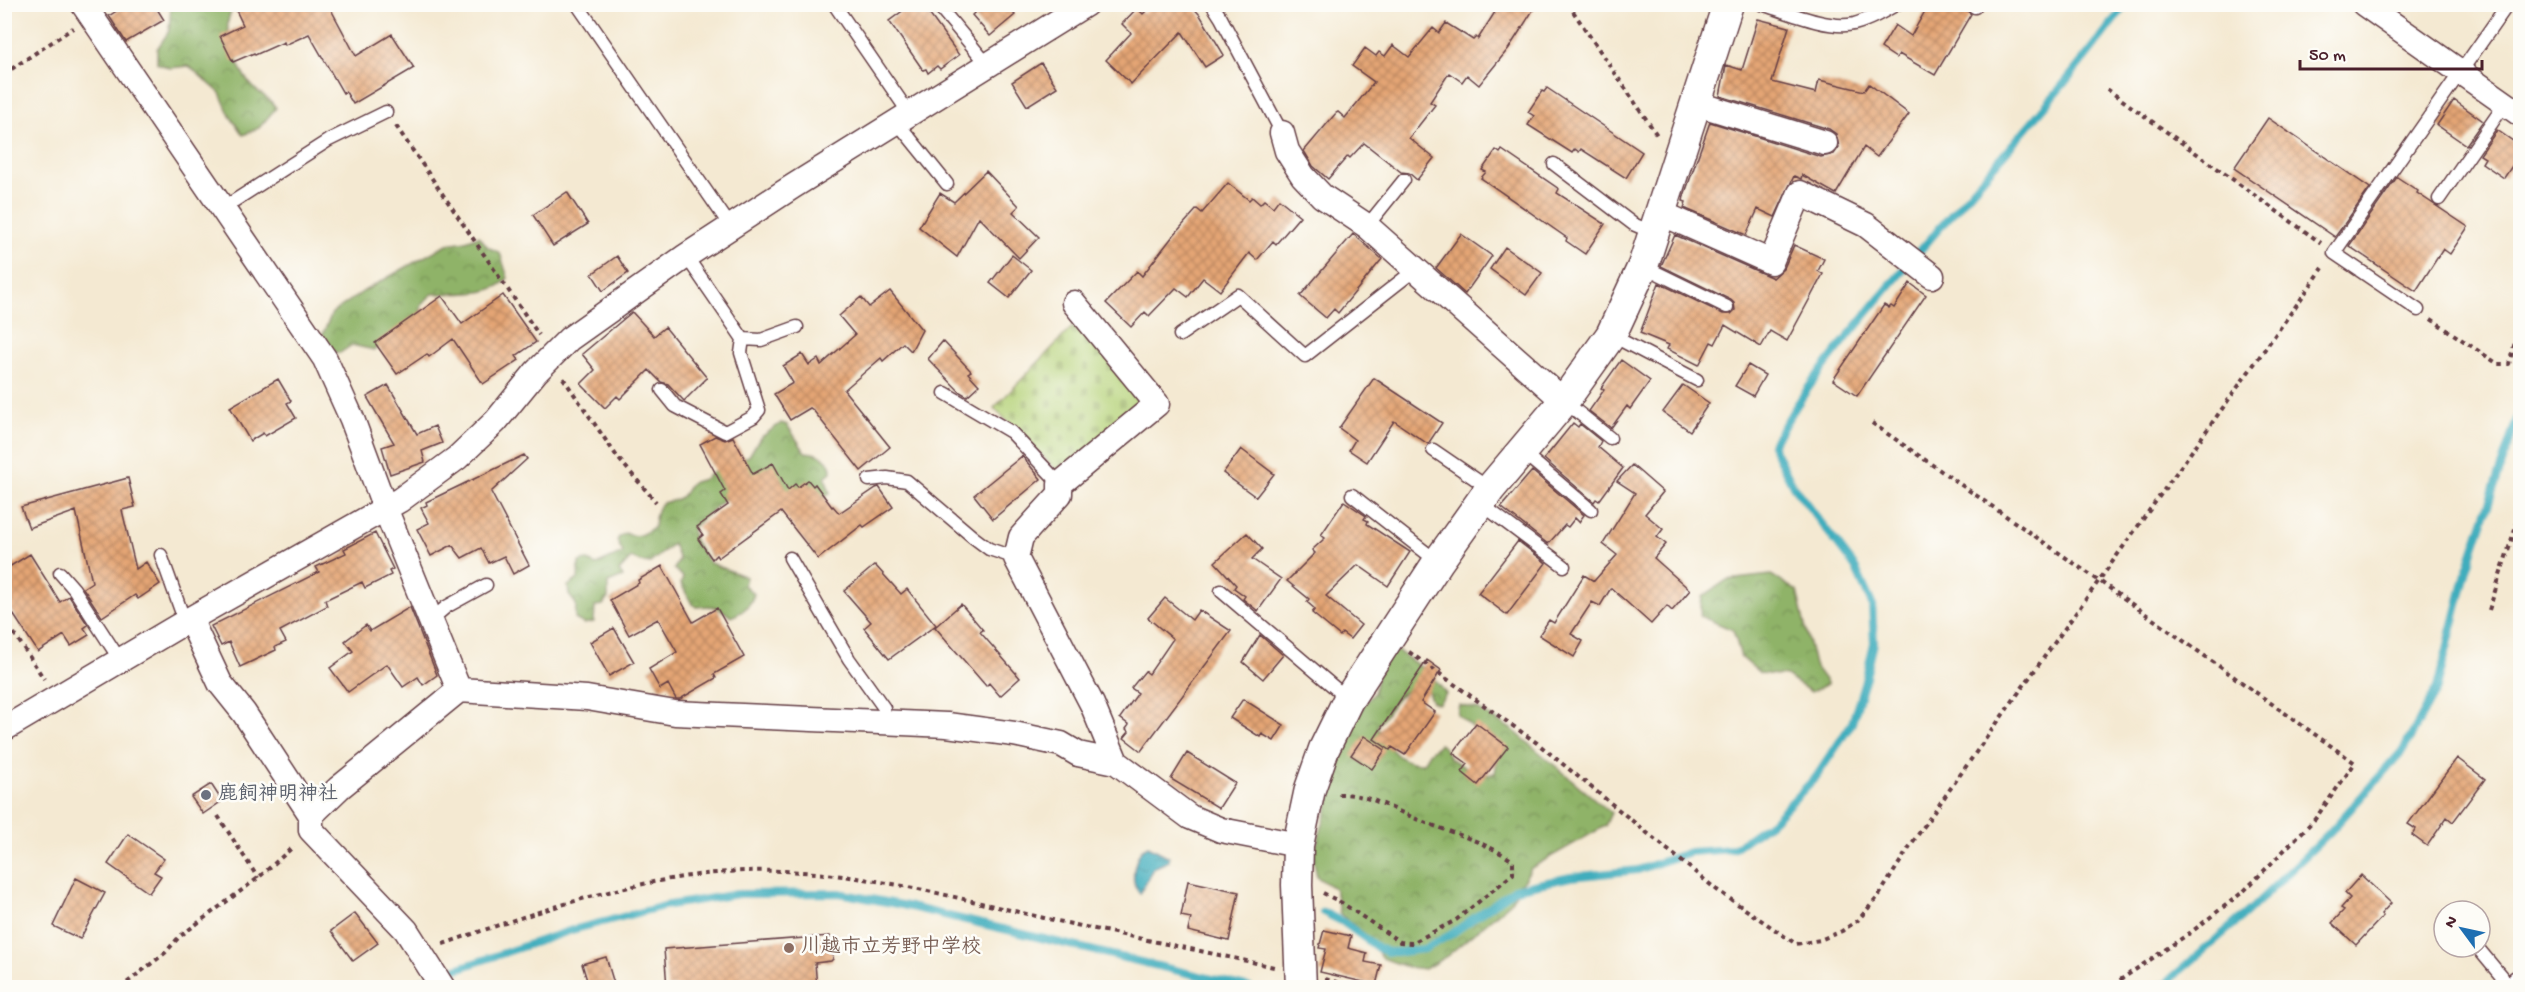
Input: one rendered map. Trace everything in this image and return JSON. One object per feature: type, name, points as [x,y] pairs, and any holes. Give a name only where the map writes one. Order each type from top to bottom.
[{"type":"street","points":[[4,729],[187,621],[400,500],[457,458],[496,422],[569,339],[686,256],[902,117],[1086,4]]},
{"type":"street","points":[[1301,979],[1297,885],[1298,844],[1308,796],[1324,748],[1348,700],[1438,562],[1485,496],[1564,401],[1611,335],[1643,266],[1728,4]]},
{"type":"street","points":[[2364,4],[2513,109]]},
{"type":"street","points":[[86,10],[224,208],[325,359],[352,419],[385,508],[459,690]]},
{"type":"street","points":[[1695,103],[1826,143]]},
{"type":"street","points":[[1282,133],[1287,151],[1303,176],[1322,196],[1367,226],[1564,401]]},
{"type":"street","points":[[1657,223],[1771,262],[1800,194],[1866,225],[1932,276]]},
{"type":"street","points":[[1074,303],[1157,404],[1060,484],[1060,494],[1021,537],[1016,558],[1092,704],[1116,762]]},
{"type":"street","points":[[187,621],[220,682],[244,713],[311,823],[406,930],[443,987]]},
{"type":"street","points":[[311,823],[339,788],[459,690],[586,698],[675,713],[947,725],[1014,734],[1061,744],[1078,754],[1116,762],[1190,817],[1221,830],[1298,844]]},
{"type":"lane","points":[[576,4],[731,227]]},
{"type":"lane","points":[[834,4],[902,117],[947,184]]},
{"type":"lane","points":[[938,4],[987,64]]},
{"type":"lane","points":[[1212,4],[1282,133]]},
{"type":"lane","points":[[1762,4],[1832,25],[1852,25],[1897,4]]},
{"type":"lane","points":[[2418,310],[2334,253],[2508,4]]},
{"type":"lane","points":[[2439,199],[2513,109]]},
{"type":"lane","points":[[224,208],[329,140],[387,112]]},
{"type":"lane","points":[[1554,164],[1633,224],[1657,223]]},
{"type":"lane","points":[[1367,226],[1404,180]]},
{"type":"lane","points":[[662,390],[675,406],[725,432],[753,417],[759,410],[741,353],[743,339],[686,256]]},
{"type":"lane","points":[[1643,266],[1727,307]]},
{"type":"lane","points":[[1180,334],[1238,295],[1305,356],[1416,269]]},
{"type":"lane","points":[[743,339],[761,340],[797,327]]},
{"type":"lane","points":[[1611,335],[1697,380]]},
{"type":"lane","points":[[945,393],[1011,432],[1060,484]]},
{"type":"lane","points":[[1564,401],[1610,438]]},
{"type":"lane","points":[[1433,450],[1564,566]]},
{"type":"lane","points":[[1521,451],[1591,510]]},
{"type":"lane","points":[[869,480],[887,478],[907,481],[988,549],[1016,558]]},
{"type":"lane","points":[[1352,495],[1438,562]]},
{"type":"lane","points":[[161,555],[187,621]]},
{"type":"lane","points":[[790,558],[849,659],[884,708],[886,722]]},
{"type":"lane","points":[[60,573],[74,589],[120,660]]},
{"type":"lane","points":[[432,620],[446,607],[486,585]]},
{"type":"lane","points":[[1221,591],[1348,700]]},
{"type":"lane","points":[[2487,959],[2511,987]]},
{"type":"path","points":[[1568,4],[1659,140],[1681,148]]},
{"type":"path","points":[[4,74],[86,10]]},
{"type":"path","points":[[1389,638],[1537,742],[1717,890],[1796,944],[1820,940],[1842,931],[1858,920],[1878,897],[1910,846],[2098,580],[2334,253],[2107,89]]},
{"type":"path","points":[[387,112],[618,458],[656,502]]},
{"type":"path","points":[[2418,310],[2498,364],[2509,364],[2520,324]]},
{"type":"path","points":[[1872,423],[2355,763],[2315,819],[2244,891],[2190,933],[2108,987]]},
{"type":"path","points":[[2489,610],[2520,513]]},
{"type":"path","points":[[4,618],[56,698]]},
{"type":"path","points":[[1297,885],[1315,888],[1342,903],[1400,942],[1412,944],[1456,920],[1513,874],[1513,861],[1498,850],[1461,834],[1423,822],[1376,800],[1349,794],[1308,796]]},
{"type":"path","points":[[218,816],[258,878]]},
{"type":"path","points":[[120,987],[165,954],[179,937],[258,878],[311,823]]},
{"type":"path","points":[[420,951],[610,890],[667,879],[728,872],[788,871],[835,874],[934,891],[1301,979],[1359,987]]},
{"type":"green space","points":[[171,5],[236,5],[230,15],[228,25],[235,56],[250,84],[276,108],[259,128],[243,135],[230,116],[220,93],[189,66],[170,68],[157,63],[157,49],[169,31]]},
{"type":"green space","points":[[479,236],[488,247],[500,253],[508,278],[501,284],[483,291],[432,294],[422,304],[418,321],[374,350],[352,345],[340,353],[328,350],[322,336],[332,313],[364,291],[447,244]]},
{"type":"green space","points":[[1080,319],[1148,401],[1061,474],[994,408]]},
{"type":"green space","points":[[781,423],[787,425],[805,452],[815,453],[829,463],[831,472],[825,477],[830,493],[819,501],[731,495],[692,528],[694,541],[710,563],[746,577],[744,585],[754,594],[746,608],[731,617],[715,607],[697,607],[692,604],[681,584],[683,577],[674,569],[679,560],[673,544],[650,563],[631,558],[619,571],[623,577],[608,583],[608,598],[603,605],[595,606],[594,622],[584,624],[575,619],[576,604],[569,595],[568,586],[578,579],[579,562],[586,560],[596,565],[623,553],[617,541],[619,537],[625,533],[633,536],[647,532],[654,527],[661,504],[677,499],[684,494],[691,483],[704,479],[722,465],[749,456],[760,438]]},
{"type":"green space","points":[[1771,575],[1797,591],[1814,665],[1828,684],[1811,692],[1786,676],[1760,673],[1741,657],[1733,630],[1700,616],[1702,597],[1727,580]]},
{"type":"green space","points":[[1393,648],[1429,674],[1446,694],[1438,704],[1432,702],[1427,689],[1417,683],[1398,697],[1377,727],[1390,747],[1400,757],[1414,763],[1423,763],[1429,753],[1439,744],[1444,747],[1450,758],[1476,775],[1495,773],[1499,750],[1457,714],[1459,705],[1477,709],[1513,730],[1611,813],[1605,826],[1531,868],[1510,903],[1447,956],[1425,969],[1407,967],[1382,958],[1367,936],[1340,914],[1335,889],[1317,877],[1313,856],[1328,808],[1342,745],[1364,705],[1374,693],[1378,674]]},
{"type":"water","points":[[1148,846],[1169,857],[1169,861],[1153,868],[1140,894],[1135,884],[1135,866],[1141,850]]},
{"type":"building","points":[[127,4],[154,4],[164,20],[126,42],[109,16]]},
{"type":"building","points":[[233,4],[328,4],[356,56],[392,34],[414,68],[353,104],[346,92],[343,93],[309,34],[285,45],[284,42],[233,62],[220,36],[243,25]]},
{"type":"building","points":[[912,4],[922,4],[959,55],[940,69],[937,66],[928,73],[926,69],[923,70],[889,21]]},
{"type":"building","points":[[984,4],[1005,4],[1015,15],[990,36],[972,15]]},
{"type":"building","points":[[1153,4],[1190,4],[1200,15],[1224,55],[1205,67],[1182,32],[1131,84],[1106,60],[1131,33],[1122,24],[1137,8],[1143,14]]},
{"type":"building","points":[[1500,4],[1537,4],[1509,48],[1479,85],[1467,75],[1462,82],[1449,73],[1430,102],[1435,105],[1409,138],[1434,158],[1417,180],[1409,173],[1401,172],[1364,143],[1350,158],[1348,156],[1328,179],[1313,166],[1304,151],[1336,113],[1338,112],[1345,118],[1374,82],[1352,66],[1365,48],[1376,56],[1379,52],[1385,56],[1393,45],[1409,57],[1433,28],[1439,33],[1446,23],[1473,40],[1476,37],[1478,39]]},
{"type":"building","points":[[1929,4],[1962,4],[1963,8],[1971,14],[1935,75],[1899,54],[1896,58],[1881,48],[1895,25],[1911,36]]},
{"type":"building","points":[[1758,19],[1789,27],[1772,82],[1816,93],[1819,80],[1864,91],[1869,84],[1909,114],[1877,157],[1864,147],[1836,194],[1802,175],[1801,179],[1794,176],[1775,217],[1758,209],[1746,235],[1684,208],[1686,202],[1683,201],[1684,196],[1710,122],[1821,157],[1834,154],[1839,147],[1836,134],[1829,129],[1720,96],[1726,65],[1742,70]]},
{"type":"building","points":[[1041,63],[1057,87],[1027,106],[1012,82]]},
{"type":"building","points":[[1547,88],[1642,152],[1626,178],[1581,149],[1579,152],[1575,149],[1572,153],[1528,125],[1534,116],[1528,112],[1542,91],[1544,92]]},
{"type":"building","points":[[2454,100],[2483,121],[2466,145],[2437,125]]},
{"type":"building","points":[[2268,118],[2370,188],[2335,237],[2234,168]]},
{"type":"building","points":[[2497,130],[2520,146],[2520,154],[2504,178],[2482,163],[2485,158],[2480,155]]},
{"type":"building","points":[[1496,150],[1500,153],[1502,150],[1559,189],[1557,193],[1605,224],[1585,254],[1566,241],[1567,238],[1481,178],[1486,172],[1482,170]]},
{"type":"building","points":[[986,171],[1019,206],[1013,212],[1039,237],[1019,258],[979,217],[957,257],[919,227],[940,193],[954,202]]},
{"type":"building","points":[[2397,177],[2468,227],[2450,254],[2443,249],[2416,291],[2349,246]]},
{"type":"building","points":[[1228,183],[1249,200],[1252,197],[1260,204],[1264,200],[1273,207],[1279,199],[1300,216],[1276,244],[1273,241],[1257,260],[1249,253],[1220,291],[1203,278],[1188,297],[1176,288],[1149,316],[1145,312],[1131,327],[1106,303],[1137,271],[1142,276],[1197,209],[1202,213]]},
{"type":"building","points":[[567,192],[588,224],[553,246],[533,215]]},
{"type":"building","points":[[1353,234],[1382,259],[1338,313],[1334,309],[1326,318],[1300,296]]},
{"type":"building","points":[[1461,234],[1492,256],[1465,294],[1436,268]]},
{"type":"building","points":[[1675,235],[1773,278],[1784,268],[1794,245],[1824,259],[1818,271],[1823,274],[1787,341],[1770,331],[1761,347],[1725,325],[1715,344],[1711,342],[1699,365],[1667,349],[1669,345],[1640,333],[1659,283],[1723,314],[1731,314],[1735,310],[1731,300],[1661,266]]},
{"type":"building","points":[[1505,247],[1542,273],[1526,295],[1490,269]]},
{"type":"building","points":[[1012,255],[1031,270],[1009,298],[990,283]]},
{"type":"building","points":[[617,256],[628,273],[603,291],[592,274]]},
{"type":"building","points":[[1910,283],[1926,295],[1857,396],[1833,380],[1884,305],[1894,308]]},
{"type":"building","points":[[890,291],[922,330],[911,351],[903,343],[883,361],[881,358],[844,390],[890,447],[861,471],[813,410],[810,408],[790,420],[774,394],[793,383],[783,366],[802,354],[809,365],[818,359],[821,365],[855,335],[839,316],[861,297],[869,307]]},
{"type":"building","points":[[503,295],[536,342],[516,356],[519,360],[483,384],[453,339],[429,357],[427,354],[397,374],[375,343],[442,296],[462,324]]},
{"type":"building","points":[[632,312],[654,336],[665,327],[707,378],[684,401],[668,384],[661,382],[649,370],[620,399],[617,396],[605,408],[581,384],[595,370],[582,354]]},
{"type":"building","points":[[943,341],[971,371],[968,373],[979,385],[967,396],[960,392],[928,359]]},
{"type":"building","points":[[1621,360],[1650,381],[1630,409],[1627,406],[1611,428],[1589,411],[1604,390],[1601,388]]},
{"type":"building","points":[[1748,365],[1765,375],[1753,396],[1735,386]]},
{"type":"building","points":[[1374,378],[1442,423],[1428,444],[1394,421],[1367,462],[1349,450],[1355,440],[1339,428]]},
{"type":"building","points":[[278,379],[291,401],[287,403],[296,418],[265,436],[263,433],[250,441],[230,407]]},
{"type":"building","points":[[388,385],[417,434],[435,426],[442,443],[422,451],[425,462],[390,474],[382,447],[394,443],[367,397]]},
{"type":"building","points":[[1683,385],[1709,403],[1690,431],[1663,412]]},
{"type":"building","points":[[1573,423],[1578,427],[1580,424],[1601,441],[1598,447],[1623,468],[1599,501],[1596,499],[1594,502],[1544,459]]},
{"type":"building","points":[[715,436],[725,440],[733,437],[753,474],[773,463],[788,490],[795,484],[798,487],[808,480],[813,486],[815,484],[839,513],[879,487],[893,507],[864,527],[862,525],[818,559],[781,512],[718,558],[716,555],[712,559],[698,539],[703,535],[697,527],[728,505],[721,494],[725,491],[700,444]]},
{"type":"building","points":[[1241,449],[1274,474],[1256,497],[1223,473]]},
{"type":"building","points":[[524,455],[527,459],[491,492],[529,565],[513,574],[504,556],[489,563],[481,548],[462,558],[452,545],[431,556],[417,529],[429,523],[421,508],[427,505],[426,502]]},
{"type":"building","points":[[1022,456],[1041,479],[993,519],[974,495]]},
{"type":"building","points":[[1632,465],[1663,492],[1645,514],[1663,529],[1657,537],[1666,544],[1654,558],[1690,590],[1672,611],[1667,606],[1651,624],[1611,588],[1600,606],[1592,602],[1571,634],[1583,641],[1574,657],[1539,635],[1549,620],[1554,623],[1584,575],[1594,581],[1617,555],[1603,544],[1635,493],[1617,481]]},
{"type":"building","points":[[1532,471],[1584,515],[1579,522],[1575,518],[1568,527],[1565,525],[1548,544],[1501,507]]},
{"type":"building","points":[[128,478],[135,507],[122,510],[136,569],[146,562],[160,584],[138,599],[135,595],[102,617],[83,588],[92,582],[76,511],[29,528],[21,507]]},
{"type":"building","points":[[1344,501],[1366,516],[1364,519],[1368,521],[1367,524],[1410,552],[1388,586],[1358,565],[1326,596],[1361,625],[1350,639],[1342,633],[1340,636],[1312,613],[1315,609],[1307,602],[1309,599],[1287,581],[1315,553],[1312,550],[1325,538],[1321,535]]},
{"type":"building","points":[[375,533],[393,569],[389,571],[391,575],[365,588],[362,582],[325,600],[327,606],[280,631],[286,642],[275,647],[276,650],[240,667],[229,642],[221,646],[211,626],[319,572],[316,567],[346,553],[344,549]]},
{"type":"building","points":[[1247,533],[1262,549],[1252,559],[1281,579],[1258,611],[1243,599],[1245,596],[1234,588],[1236,585],[1215,562]]},
{"type":"building","points":[[1518,541],[1546,563],[1507,615],[1478,593]]},
{"type":"building","points":[[30,554],[60,602],[69,596],[88,625],[84,628],[89,635],[71,646],[64,635],[38,652],[4,600],[4,570]]},
{"type":"building","points":[[875,565],[901,594],[907,589],[936,625],[889,659],[864,628],[871,622],[844,591]]},
{"type":"building","points":[[662,566],[693,622],[717,608],[744,657],[714,674],[716,678],[680,699],[676,699],[668,684],[660,689],[649,669],[677,652],[658,619],[629,635],[610,600]]},
{"type":"building","points":[[1165,598],[1192,620],[1199,610],[1231,631],[1141,751],[1124,738],[1129,732],[1126,729],[1129,725],[1120,718],[1138,693],[1131,688],[1145,671],[1149,674],[1173,639],[1148,618]]},
{"type":"building","points":[[961,604],[983,630],[980,632],[1020,678],[1000,696],[989,683],[986,686],[935,627]]},
{"type":"building","points":[[410,607],[437,675],[423,685],[418,677],[403,687],[387,664],[348,692],[330,668],[353,651],[345,641],[366,625],[370,631]]},
{"type":"building","points":[[614,628],[634,662],[609,676],[590,642]]},
{"type":"building","points":[[1260,635],[1283,655],[1263,679],[1243,662]]},
{"type":"building","points":[[1427,660],[1441,670],[1421,702],[1435,712],[1405,755],[1392,747],[1390,750],[1374,739]]},
{"type":"building","points":[[1243,699],[1284,725],[1274,741],[1262,734],[1260,737],[1230,718]]},
{"type":"building","points":[[1476,723],[1508,747],[1478,785],[1462,772],[1468,764],[1453,753]]},
{"type":"building","points":[[1364,736],[1385,750],[1372,769],[1351,755]]},
{"type":"building","points":[[1187,753],[1235,783],[1219,808],[1171,779]]},
{"type":"building","points":[[2457,758],[2485,779],[2453,822],[2447,817],[2427,846],[2412,835],[2416,829],[2408,824]]},
{"type":"building","name":"鹿飼神明神社","points":[[211,784],[222,801],[203,814],[191,797]]},
{"type":"building","points":[[128,834],[164,859],[154,872],[161,876],[149,893],[108,864]]},
{"type":"building","points":[[2361,875],[2391,903],[2381,914],[2383,916],[2356,945],[2332,923],[2344,910],[2341,908],[2350,898],[2345,893]]},
{"type":"building","points":[[76,878],[105,893],[80,939],[53,926]]},
{"type":"building","points":[[1188,881],[1239,892],[1229,941],[1188,931],[1191,918],[1181,916]]},
{"type":"building","points":[[355,913],[378,943],[353,961],[331,931]]},
{"type":"building","points":[[1324,930],[1351,936],[1348,948],[1367,953],[1365,962],[1381,965],[1376,985],[1320,972],[1326,949],[1319,948]]},
{"type":"building","points":[[830,936],[833,959],[815,963],[817,987],[667,987],[664,949]]},
{"type":"building","points":[[606,957],[615,987],[589,987],[582,964]]},
{"type":"waterway","points":[[1323,912],[1343,922],[1387,952],[1424,949],[1450,935],[1515,889],[1571,877],[1638,870],[1690,852],[1733,849],[1774,820],[1816,777],[1852,723],[1874,643],[1872,604],[1855,567],[1793,486],[1772,445],[1808,388],[1852,332],[2051,100],[2126,4]]},
{"type":"waterway","points":[[2157,988],[2167,982],[2249,911],[2330,832],[2404,749],[2437,688],[2467,569],[2520,410]]},
{"type":"waterway","points":[[400,988],[572,930],[664,906],[738,894],[839,893],[902,905],[1250,988]]},
{"type":"place","name":"鹿飼神明神社","points":[[206,795]]},
{"type":"place","name":"川越市立芳野中学校","points":[[789,948]]}]
